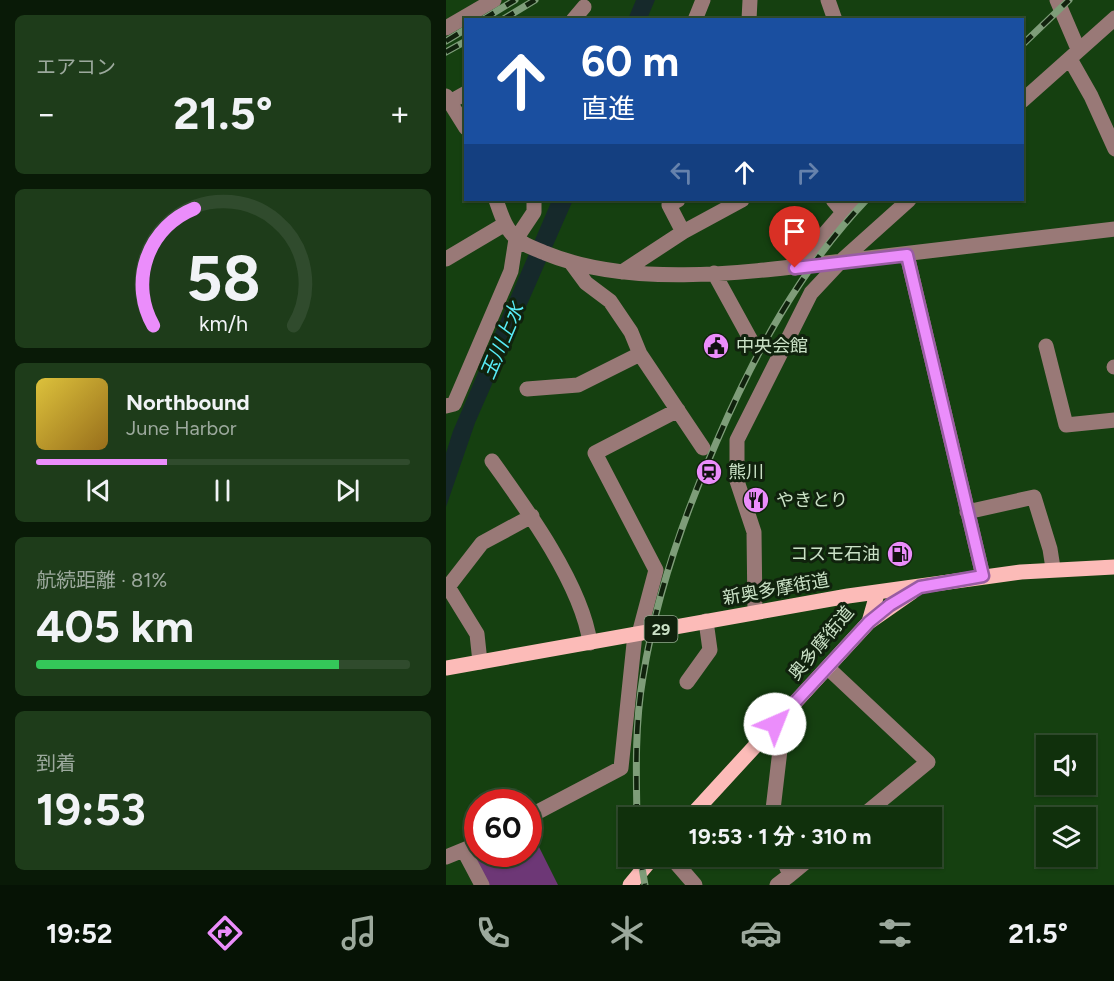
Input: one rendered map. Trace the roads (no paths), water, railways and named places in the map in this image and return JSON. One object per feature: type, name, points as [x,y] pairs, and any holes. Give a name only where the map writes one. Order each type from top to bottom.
[{"type":"main road","name":"新奥多摩街道","points":[[446,668],[848,596],[877,594],[983,576],[1053,568],[1115,567]]},
{"type":"main road","points":[[869,622],[890,605],[920,587]]},
{"type":"main road","name":"奥多摩街道","points":[[699,807],[869,622],[877,594]]},
{"type":"main road","points":[[630,885],[645,867]]},
{"type":"street","points":[[446,28],[494,0]]},
{"type":"street","points":[[696,18],[703,0]]},
{"type":"street","points":[[749,18],[750,0]]},
{"type":"street","points":[[828,0],[834,18]]},
{"type":"street","points":[[1057,0],[1074,54],[1108,115],[1115,149]]},
{"type":"street","points":[[575,18],[584,6]]},
{"type":"street","points":[[1024,99],[1115,18]]},
{"type":"street","points":[[464,94],[448,99],[464,125]]},
{"type":"street","points":[[496,201],[505,224],[522,243],[572,264],[622,272],[714,273],[795,268],[1115,229]]},
{"type":"street","points":[[446,406],[454,404],[511,271],[534,212],[534,201]]},
{"type":"street","points":[[676,201],[669,205],[683,232]]},
{"type":"street","points":[[622,272],[683,232],[740,201]]},
{"type":"street","points":[[755,612],[754,532],[737,481],[737,440],[811,293],[841,261],[908,201]]},
{"type":"street","points":[[795,268],[838,206]]},
{"type":"street","points":[[446,259],[505,224]]},
{"type":"street","points":[[907,255],[983,576]]},
{"type":"street","points":[[572,264],[586,283],[610,302],[631,332],[640,354],[703,448]]},
{"type":"street","points":[[714,273],[753,344]]},
{"type":"street","points":[[1046,346],[1066,425],[1115,420]]},
{"type":"street","points":[[527,389],[578,385],[640,354]]},
{"type":"street","points":[[542,810],[621,768],[637,634],[656,570],[595,453],[677,410]]},
{"type":"street","points":[[492,461],[532,516],[578,601],[586,622],[590,643]]},
{"type":"street","points":[[967,512],[1034,497],[1050,549],[1053,568]]},
{"type":"street","points":[[480,662],[477,634],[448,587],[482,543],[532,516]]},
{"type":"street","points":[[688,682],[710,650],[706,621]]},
{"type":"street","points":[[828,668],[928,762],[873,807]]},
{"type":"street","points":[[773,807],[780,750],[775,724]]},
{"type":"street","points":[[446,857],[464,851]]},
{"type":"street","points":[[477,867],[482,885]]},
{"type":"street","points":[[679,867],[695,885]]},
{"type":"street","points":[[787,867],[790,875]]},
{"type":"street","points":[[777,885],[800,867]]},
{"type":"water","points":[[636,0],[655,0],[647,18],[628,18]]},
{"type":"water","name":"玉川上水","points":[[552,201],[573,201],[475,423],[446,507],[446,453],[453,431]]},
{"type":"railway","points":[[485,18],[515,0]]},
{"type":"railway","points":[[505,18],[535,0]]},
{"type":"railway","points":[[1024,43],[1069,0]]},
{"type":"railway","points":[[446,41],[464,30]]},
{"type":"railway","points":[[446,52],[464,42]]},
{"type":"railway","points":[[637,807],[637,729],[643,677],[663,587],[692,500],[746,377],[780,314],[820,255],[865,201]]},
{"type":"railway","points":[[642,867],[645,885]]},
{"type":"place","name":"中央会館","points":[[716,346]]},
{"type":"place","name":"熊川","points":[[709,472]]},
{"type":"place","name":"やきとり","points":[[756,500]]},
{"type":"place","name":"コスモ石油","points":[[900,554]]}]
